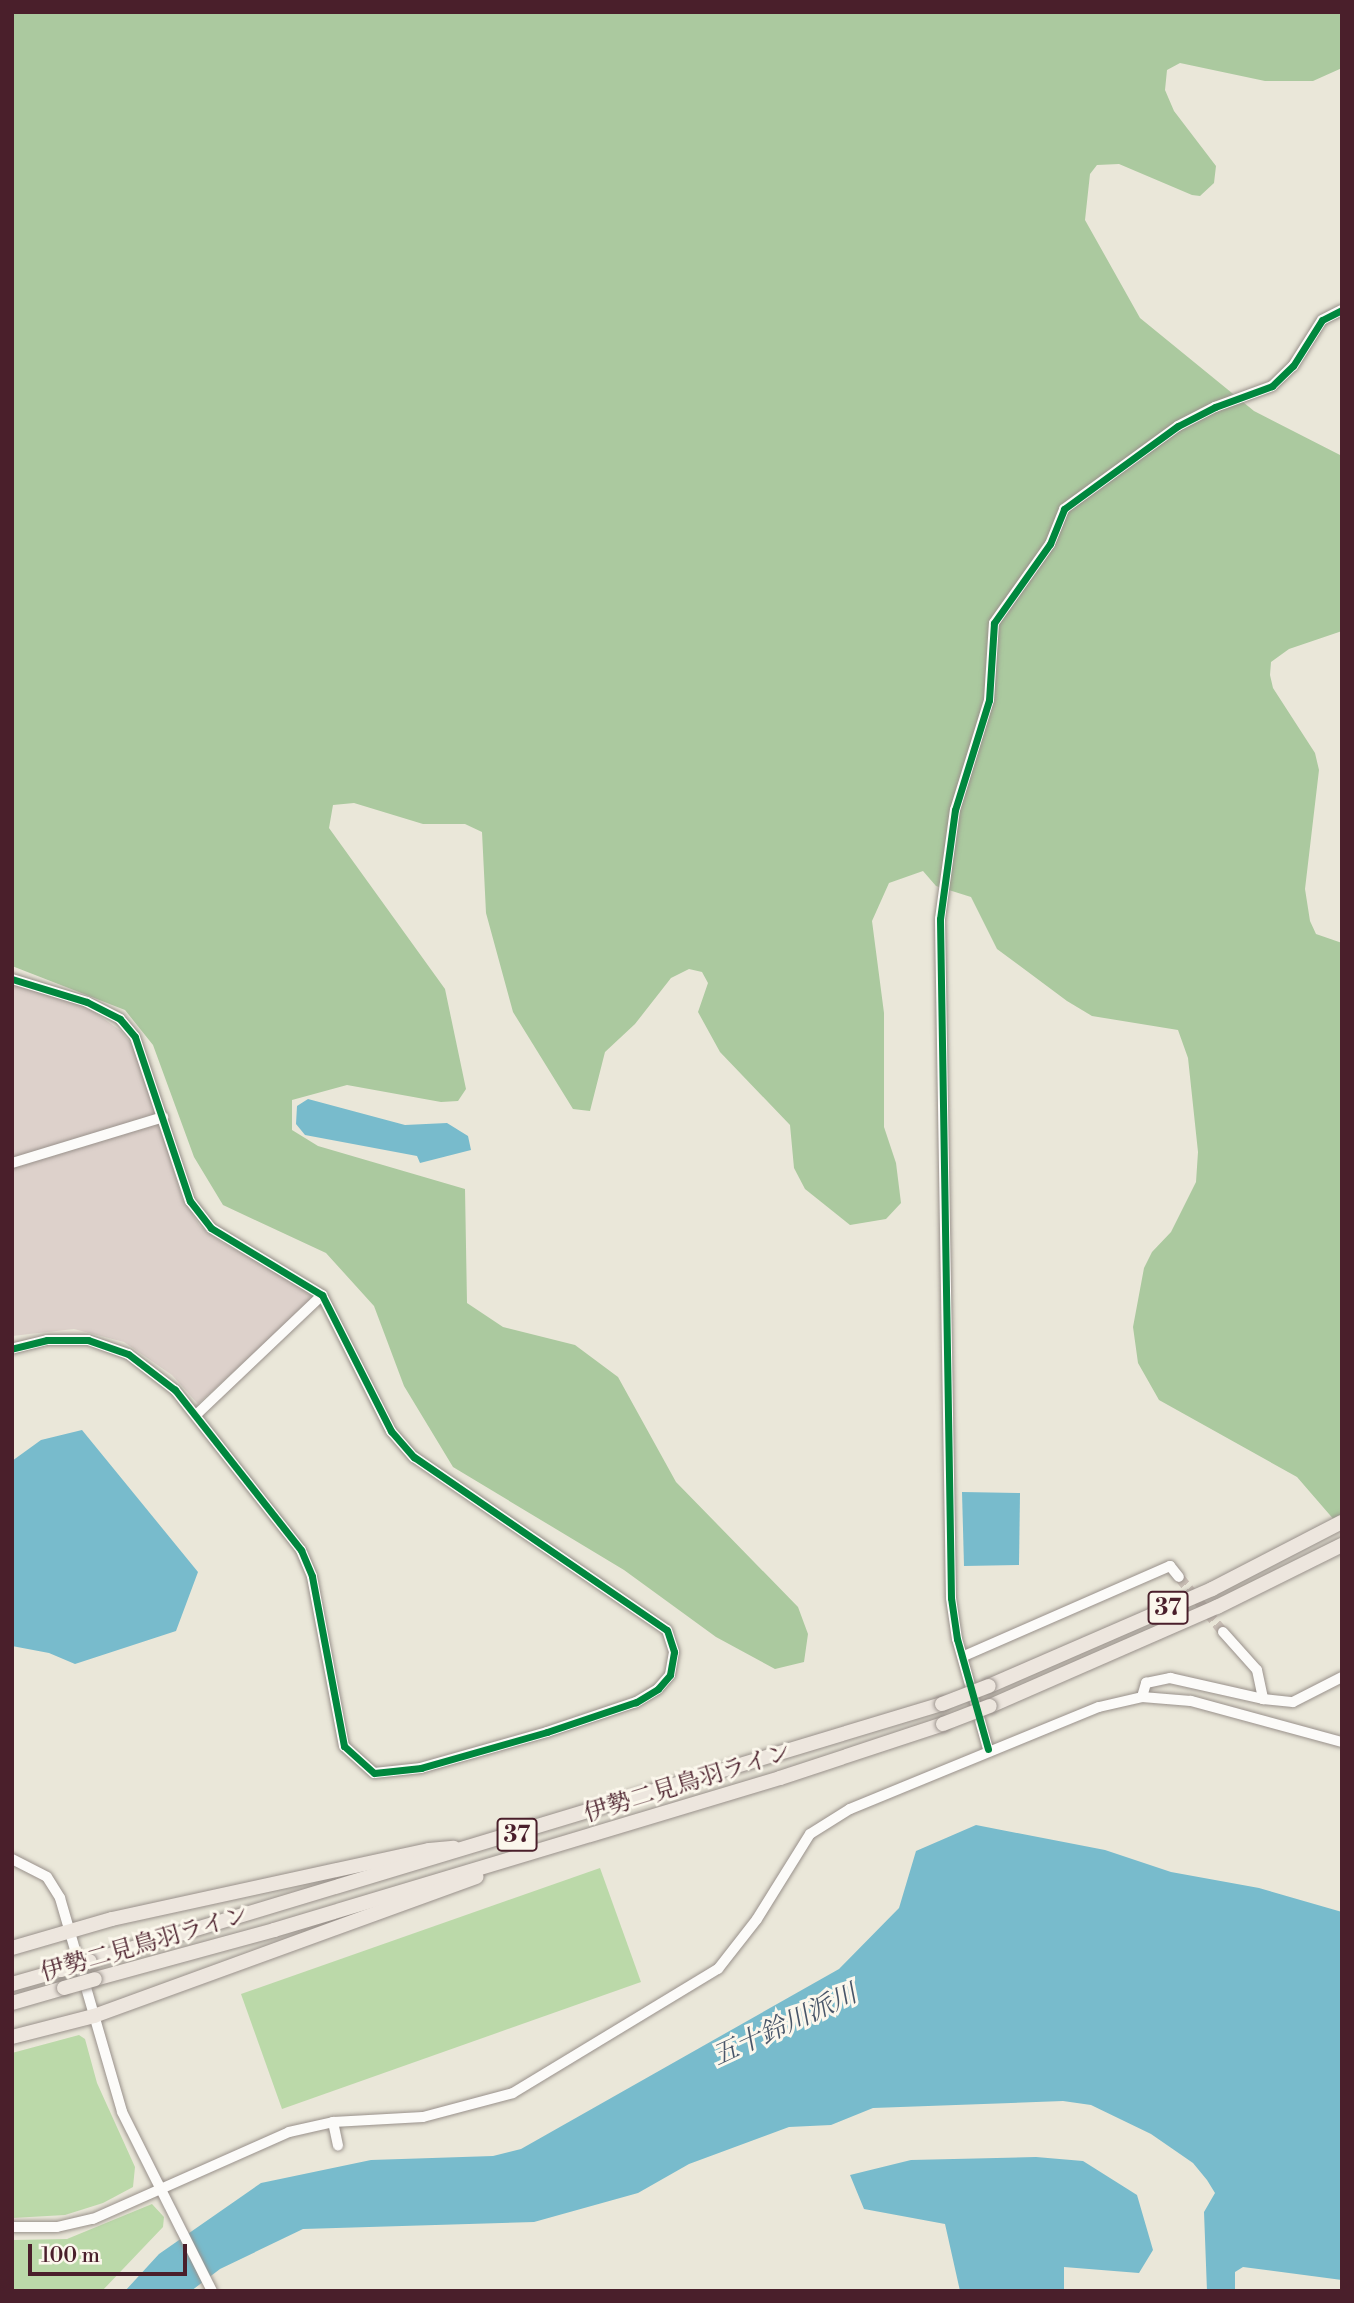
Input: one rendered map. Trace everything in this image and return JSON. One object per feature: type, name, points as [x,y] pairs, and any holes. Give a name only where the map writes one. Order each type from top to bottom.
[{"type":"main road","name":"伊勢二見鳥羽ライン","points":[[12,1984],[480,1846],[942,1704],[1212,1589],[1342,1522]]},
{"type":"main road","name":"伊勢二見鳥羽ライン","points":[[12,2003],[274,1930],[561,1841],[780,1778],[943,1724],[1217,1607],[1342,1545]]},
{"type":"main road","points":[[12,2037],[94,2016],[505,1866],[561,1841]]},
{"type":"main road","points":[[12,1948],[71,1930],[429,1850],[480,1846]]},
{"type":"street","points":[[988,1749],[964,1656],[950,1586],[940,919],[955,810],[989,700],[994,623],[1050,544],[1064,509],[1178,426],[1215,407],[1272,386],[1293,366],[1322,320],[1342,310]]},
{"type":"street","points":[[12,979],[87,1002],[120,1018],[135,1037],[190,1201],[211,1228],[322,1295],[391,1431],[414,1457],[667,1630],[674,1652],[670,1675],[658,1689],[636,1702],[465,1757],[389,1774],[374,1773],[344,1746],[312,1576],[301,1550],[196,1415],[160,1376],[111,1347],[67,1338],[12,1349]]},
{"type":"street","points":[[12,1163],[163,1117]]},
{"type":"street","points":[[196,1415],[322,1295]]},
{"type":"street","points":[[964,1656],[1170,1566],[1180,1577]]},
{"type":"street","points":[[1223,1632],[1257,1670],[1263,1699]]},
{"type":"street","points":[[1142,1697],[1146,1683],[1170,1678],[1263,1699],[1293,1702],[1342,1677]]},
{"type":"street","points":[[12,2227],[57,2227],[93,2219],[255,2145],[333,2122],[423,2117],[513,2093],[718,1969],[757,1919],[810,1834],[850,1809],[988,1749],[1110,1703],[1142,1697],[1191,1700],[1342,1742]]},
{"type":"street","points":[[12,1859],[47,1877],[60,1898],[122,2112],[212,2291]]},
{"type":"street","points":[[333,2122],[338,2145]]},
{"type":"shaded area","points":[[12,984],[87,1007],[121,1031],[137,1051],[182,1198],[200,1226],[221,1242],[296,1282],[314,1298],[198,1404],[172,1375],[124,1342],[74,1329],[12,1336]]},
{"type":"green space","points":[[12,12],[1342,12],[1342,68],[1313,81],[1265,81],[1180,63],[1167,70],[1165,90],[1174,111],[1216,166],[1214,183],[1200,196],[1192,195],[1119,164],[1097,165],[1090,174],[1085,220],[1140,318],[1254,411],[1342,456],[1342,631],[1289,649],[1271,662],[1270,675],[1273,688],[1315,753],[1319,770],[1305,889],[1310,921],[1316,934],[1342,943],[1342,1529],[1297,1477],[1159,1400],[1138,1363],[1133,1327],[1144,1268],[1152,1252],[1171,1232],[1196,1182],[1198,1152],[1188,1058],[1178,1030],[1092,1016],[1067,1001],[997,949],[971,897],[936,886],[923,871],[889,883],[872,921],[884,1013],[884,1127],[896,1163],[901,1203],[886,1219],[850,1225],[805,1189],[794,1168],[790,1125],[720,1052],[698,1012],[708,983],[702,972],[689,969],[671,978],[635,1024],[605,1052],[590,1111],[573,1109],[513,1012],[486,913],[482,832],[465,824],[423,824],[354,803],[333,805],[329,828],[445,989],[466,1089],[458,1101],[441,1102],[347,1085],[292,1100],[292,1130],[318,1146],[465,1189],[467,1303],[503,1327],[575,1345],[618,1377],[676,1482],[798,1607],[808,1634],[804,1662],[775,1669],[716,1637],[624,1570],[453,1467],[404,1386],[374,1306],[326,1253],[223,1205],[194,1157],[153,1045],[125,1010],[12,966]]},
{"type":"green space","points":[[600,1868],[641,1982],[282,2109],[241,1994]]},
{"type":"green space","points":[[79,2035],[85,2039],[97,2083],[135,2167],[133,2187],[103,2203],[65,2215],[12,2218],[12,2053]]},
{"type":"green space","points":[[152,2204],[164,2217],[163,2227],[102,2291],[12,2291],[12,2240],[67,2239]]},
{"type":"water","points":[[308,1099],[405,1125],[447,1123],[468,1136],[471,1150],[420,1163],[417,1156],[305,1135],[296,1124],[297,1106]]},
{"type":"water","points":[[82,1430],[198,1572],[176,1631],[75,1664],[49,1653],[12,1646],[12,1461],[41,1440]]},
{"type":"water","points":[[962,1492],[1020,1493],[1019,1565],[964,1566]]},
{"type":"water","name":"五十鈴川派川","points":[[976,1825],[1105,1850],[1171,1872],[1259,1888],[1342,1912],[1342,2280],[1243,2267],[1235,2272],[1235,2291],[1207,2291],[1204,2212],[1215,2193],[1207,2180],[1193,2163],[1151,2134],[1091,2105],[1063,2101],[873,2108],[831,2125],[789,2127],[689,2164],[638,2193],[534,2222],[303,2229],[220,2269],[191,2291],[125,2291],[159,2254],[261,2183],[371,2160],[493,2156],[521,2149],[839,1969],[899,1908],[916,1851]]},
{"type":"water","points":[[1036,2157],[1083,2161],[1137,2195],[1153,2250],[1139,2273],[1064,2267],[1064,2291],[960,2291],[945,2224],[864,2209],[850,2175],[911,2160]]},
{"type":"tunnel","points":[[1179,1577],[1223,1632]]},
{"type":"cycle path","points":[[988,1749],[957,1639],[951,1598],[940,919],[955,810],[989,700],[994,623],[1050,544],[1064,509],[1178,426],[1215,407],[1272,386],[1293,366],[1322,320],[1342,310]]},
{"type":"cycle path","points":[[12,979],[87,1002],[120,1019],[135,1037],[190,1201],[211,1228],[322,1295],[391,1431],[414,1457],[667,1630],[674,1652],[670,1675],[658,1689],[636,1702],[547,1732],[421,1768],[374,1773],[344,1746],[312,1576],[301,1550],[175,1390],[128,1354],[88,1340],[47,1340],[12,1349]]}]
